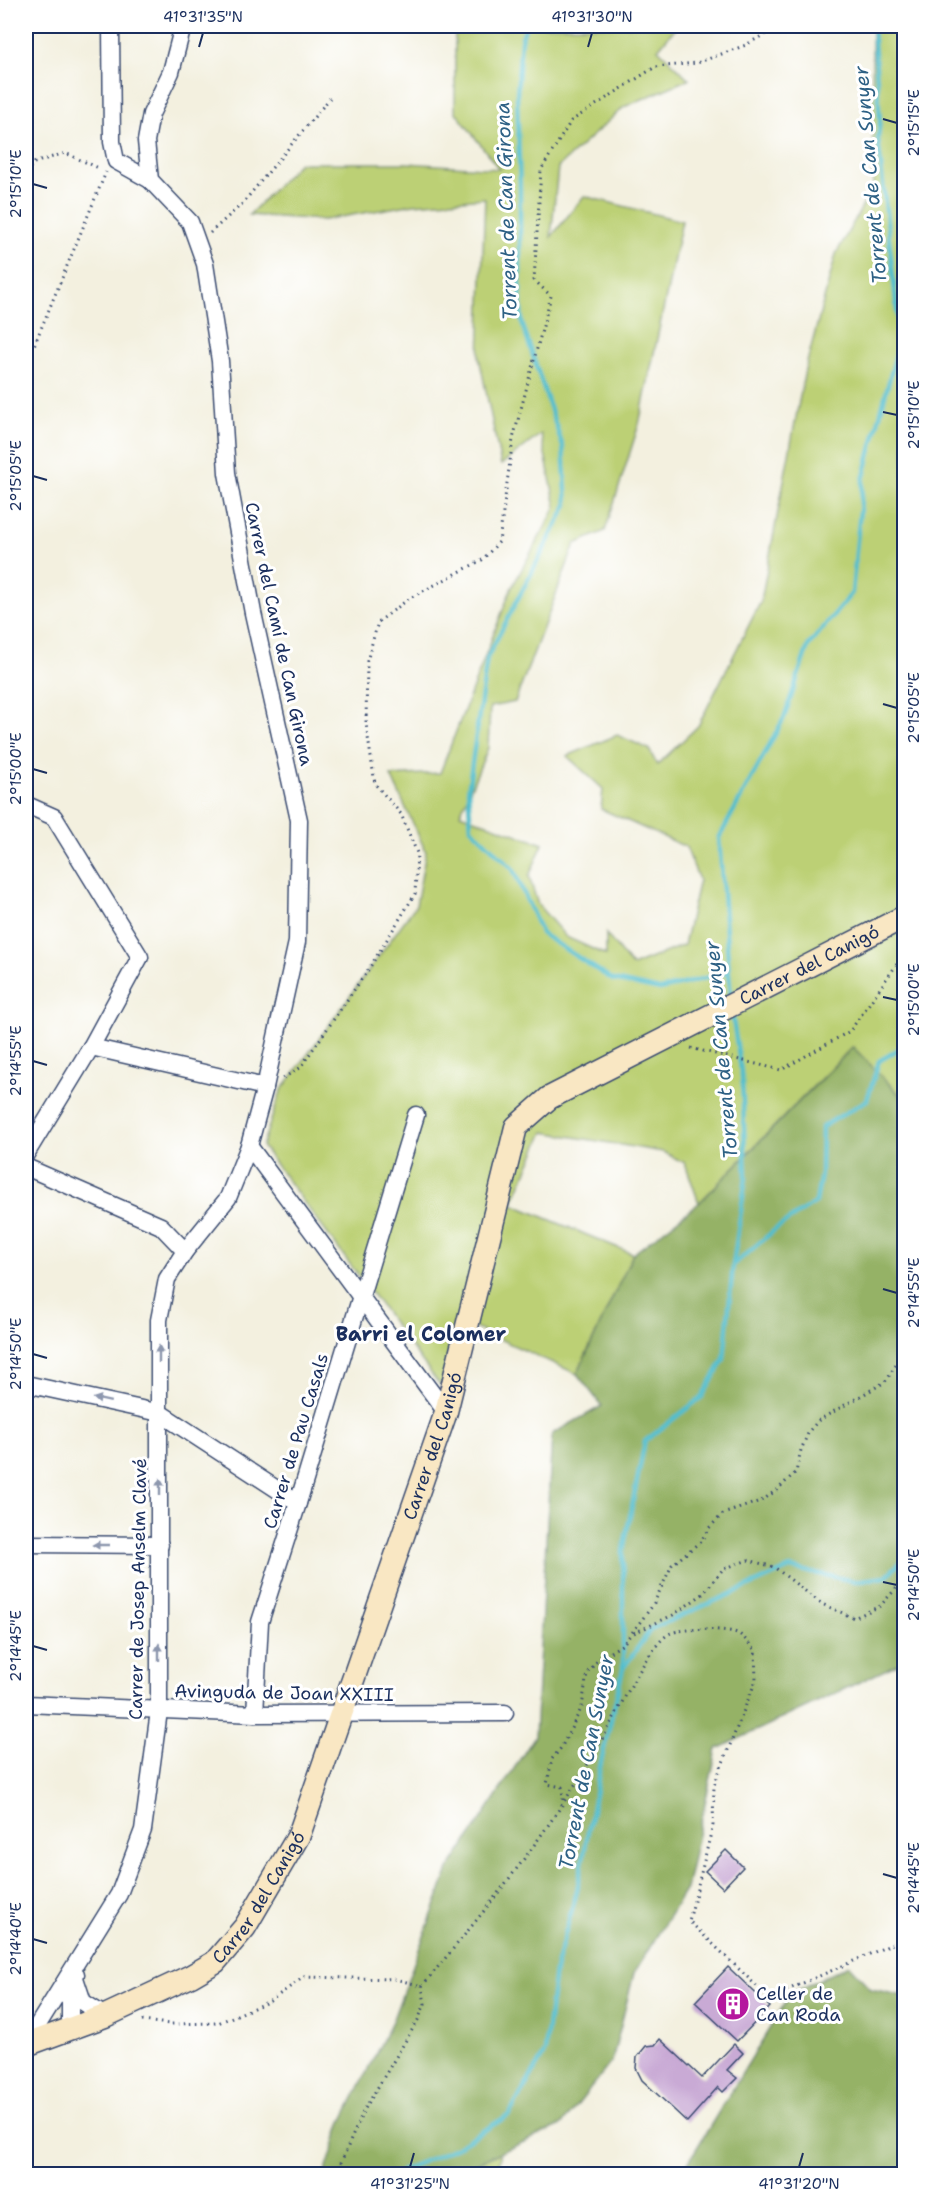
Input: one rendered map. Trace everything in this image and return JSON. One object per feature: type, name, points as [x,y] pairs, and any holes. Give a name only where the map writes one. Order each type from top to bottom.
[{"type":"street","points":[[111,26],[111,166]]},
{"type":"street","points":[[150,180],[146,141],[151,114],[171,72],[183,26]]},
{"type":"street","name":"Carrer del Camí de Can Girona","points":[[111,166],[150,180],[190,222],[205,264],[220,360],[227,473],[253,613],[299,820],[297,942],[265,1087],[249,1146],[228,1198],[185,1251]]},
{"type":"street","points":[[26,806],[54,817],[140,957],[90,1047],[26,1154]]},
{"type":"street","name":"Carrer del Canigó","points":[[26,2045],[105,2016],[192,1977],[215,1962],[245,1927],[299,1835],[446,1412],[516,1127],[549,1098],[904,917]]},
{"type":"street","points":[[90,1047],[265,1087]]},
{"type":"street","name":"Carrer de Pau Casals","points":[[255,1714],[260,1622],[416,1115]]},
{"type":"street","points":[[249,1146],[446,1412]]},
{"type":"street","points":[[26,1167],[161,1226],[185,1251]]},
{"type":"street","name":"Carrer de Josep Anselm Clavé","points":[[26,2045],[119,1894],[143,1830],[159,1711],[159,1320],[167,1279],[185,1251]]},
{"type":"street","points":[[26,1384],[160,1413],[298,1503]]},
{"type":"street","points":[[26,1544],[160,1545]]},
{"type":"street","name":"Avinguda de Joan XXIII","points":[[26,1704],[255,1714],[505,1713]]},
{"type":"street","name":"Carrer de Josep Anselm Clavé","points":[[66,2030],[70,1990],[83,1953]]},
{"type":"street","points":[[75,1978],[83,2002],[105,2016]]},
{"type":"street","points":[[55,1998],[55,2016],[66,2030]]},
{"type":"path","points":[[265,1087],[300,1068],[370,967],[415,894],[417,853],[401,814],[375,784],[366,724],[367,661],[378,622],[410,598],[482,560],[499,542],[513,440],[551,296],[534,280],[541,170],[571,121],[655,67],[698,63],[746,45],[779,26]]},
{"type":"path","points":[[198,244],[242,204],[330,98]]},
{"type":"path","points":[[26,172],[34,163],[65,153],[111,166],[33,348],[26,352]]},
{"type":"path","points":[[660,1041],[781,1070],[850,1031],[904,954]]},
{"type":"path","points":[[564,1802],[562,1787],[548,1784],[552,1759],[561,1748],[582,1707],[587,1673],[599,1659],[623,1644],[631,1634],[653,1605],[672,1565],[701,1540],[723,1514],[763,1500],[778,1489],[796,1472],[801,1450],[809,1431],[819,1420],[885,1382],[904,1353]]},
{"type":"path","points":[[631,1634],[673,1615],[703,1594],[723,1569],[748,1560],[774,1567],[822,1604],[854,1618],[880,1606],[904,1580]]},
{"type":"path","points":[[336,2175],[363,2112],[418,2020],[425,2004],[422,1986],[550,1825],[598,1748],[652,1652],[670,1633],[698,1629],[737,1633],[755,1650],[756,1680],[714,1785],[713,1825],[689,1921],[766,1996],[785,1990],[904,1938]]},
{"type":"path","points":[[137,2020],[170,2025],[218,2023],[270,2001],[304,1977],[395,1978],[422,1986]]},
{"type":"green space","points":[[458,26],[677,26],[658,49],[689,79],[624,107],[558,167],[551,237],[584,196],[682,221],[639,424],[605,531],[575,544],[515,702],[490,707],[488,748],[460,814],[543,844],[529,876],[538,905],[566,937],[606,955],[606,934],[632,966],[684,945],[699,880],[686,847],[601,809],[603,789],[567,756],[617,735],[649,749],[657,765],[698,726],[761,601],[805,370],[836,254],[873,187],[872,26],[904,26],[904,1099],[852,1047],[699,1203],[685,1163],[663,1152],[544,1132],[512,1204],[633,1254],[577,1374],[455,1319],[442,1388],[262,1146],[281,1091],[416,905],[426,852],[391,776],[440,773],[511,589],[556,507],[541,434],[501,465],[479,357],[485,198],[414,204],[324,220],[249,215],[299,163],[406,163],[499,169],[455,111],[455,31]]},
{"type":"green space","points":[[853,1047],[904,1099],[904,1661],[717,1749],[686,1889],[634,1973],[612,2061],[562,2125],[452,2174],[325,2174],[341,2124],[393,2019],[449,1869],[535,1736],[552,1434],[602,1406],[577,1374],[633,1254],[699,1203]]},
{"type":"green space","points":[[849,1965],[871,1989],[904,1996],[904,2174],[681,2174],[791,1993]]},
{"type":"green space","points":[[501,2152],[496,2174],[452,2174]]},
{"type":"building","points":[[726,1850],[743,1867],[723,1888],[705,1871]]},
{"type":"building","name":"Celler de Can Roda","points":[[728,1967],[770,2007],[737,2041],[695,2002]]},
{"type":"building","points":[[660,2039],[702,2078],[734,2044],[743,2053],[727,2070],[737,2078],[723,2092],[718,2087],[687,2122],[642,2080],[636,2068],[637,2057],[646,2046],[655,2045]]},
{"type":"waterway","name":"Torrent de Can Girona","points":[[526,26],[521,40],[517,94],[522,323],[563,447],[567,505],[487,658],[468,791],[471,828],[513,869],[542,934],[613,980],[660,990],[728,972]]},
{"type":"waterway","name":"Torrent de Can Sunyer","points":[[731,999],[719,838],[784,718],[808,646],[852,593],[863,480],[900,339],[878,138],[880,121],[873,26]]},
{"type":"waterway","name":"Torrent de Can Sunyer","points":[[400,2174],[402,2170],[455,2148],[509,2115],[545,2052],[555,1970],[577,1891],[601,1762],[623,1669],[623,1551],[645,1441],[702,1397],[724,1359],[733,1265],[746,1177],[742,1077],[732,1014]]},
{"type":"waterway","points":[[733,1265],[777,1228],[816,1202],[821,1174],[822,1127],[867,1100],[879,1061],[904,1049]]},
{"type":"waterway","points":[[624,1667],[651,1629],[790,1568],[854,1581],[885,1577],[904,1559]]},
{"type":"place","name":"Celler de Can Roda","points":[[733,2004]]},
{"type":"district","name":"Barri el Colomer","points":[[421,1334]]}]
